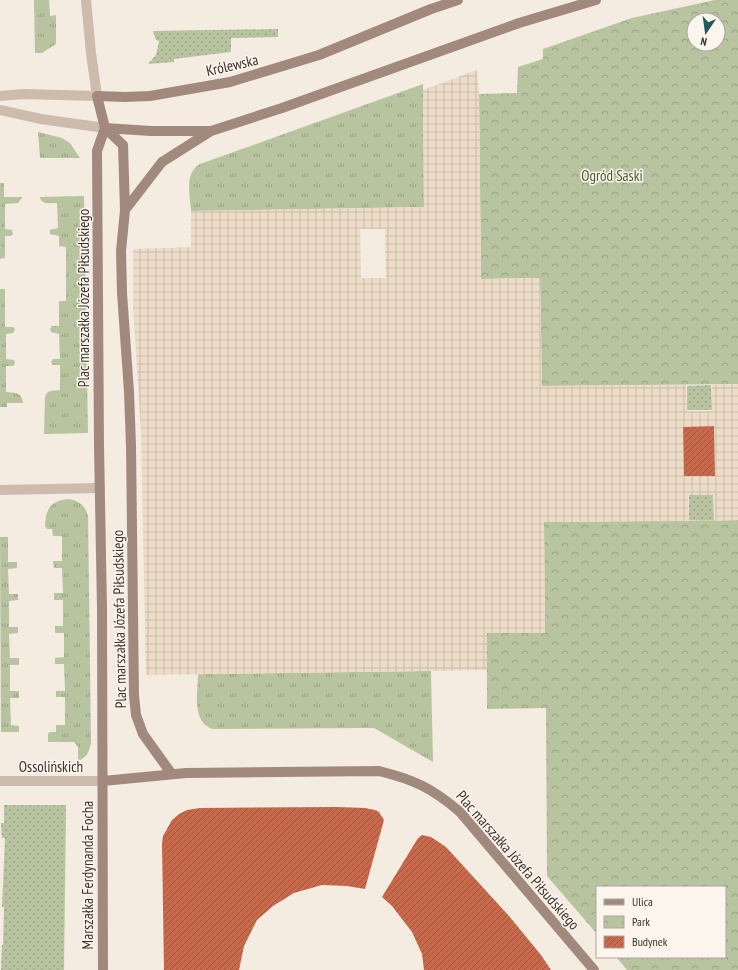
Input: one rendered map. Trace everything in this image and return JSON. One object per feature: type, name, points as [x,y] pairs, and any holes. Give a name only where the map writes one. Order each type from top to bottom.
[{"type":"street","points":[[86,0],[91,53],[105,128]]},
{"type":"street","name":"Królewska","points":[[0,96],[23,94],[125,97],[150,96],[230,82],[319,55],[431,9],[458,0]]},
{"type":"street","points":[[125,210],[162,162],[211,131],[282,108],[577,2],[596,0]]},
{"type":"street","points":[[0,110],[41,119],[105,128],[150,131],[211,131]]},
{"type":"street","name":"Plac marszałka Józefa Piłsudskiego","points":[[103,781],[97,151],[105,128],[123,145],[125,210],[121,251],[121,286],[130,415],[135,709],[143,734],[170,773],[379,771],[404,777],[425,786],[442,796],[460,812],[594,970]]},
{"type":"street","points":[[0,490],[100,488]]},
{"type":"street","points":[[103,781],[170,773]]},
{"type":"street","name":"Ossolińskich","points":[[0,781],[103,781]]},
{"type":"street","name":"Marszałka Ferdynanda Focha","points":[[103,781],[103,970]]},
{"type":"green space","points":[[34,0],[49,0],[50,16],[56,15],[56,44],[42,53],[35,53]]},
{"type":"green space","name":"Ogród Saski","points":[[715,0],[738,0],[738,384],[542,386],[540,278],[481,279],[479,94],[517,93],[518,67],[543,59],[543,49],[632,18]]},
{"type":"green space","points":[[278,29],[278,37],[231,38],[231,52],[174,59],[174,62],[148,64],[156,55],[159,41],[156,40],[153,31]]},
{"type":"green space","points":[[423,84],[424,207],[191,211],[189,191],[190,179],[195,168],[200,164]]},
{"type":"green space","points":[[38,132],[62,138],[70,143],[80,158],[40,158]]},
{"type":"green space","points":[[0,183],[4,183],[4,197],[22,198],[18,203],[5,204],[5,229],[12,230],[13,234],[11,236],[5,236],[5,258],[0,259]]},
{"type":"green space","points":[[84,196],[88,433],[44,434],[46,394],[60,390],[60,365],[53,365],[51,362],[53,359],[60,359],[59,334],[51,332],[50,329],[52,326],[59,326],[59,301],[66,301],[66,247],[59,246],[59,236],[50,234],[50,230],[58,228],[57,203],[44,202],[40,197]]},
{"type":"green space","points":[[0,289],[5,289],[5,327],[13,327],[15,329],[13,333],[6,334],[6,359],[14,360],[15,363],[13,366],[6,366],[6,392],[20,395],[23,403],[7,403],[7,407],[0,407]]},
{"type":"green space","points":[[711,385],[712,410],[687,410],[687,386]]},
{"type":"green space","points":[[689,495],[713,495],[714,520],[689,520]]},
{"type":"green space","points":[[69,499],[81,504],[88,516],[91,743],[87,754],[84,758],[78,761],[78,747],[74,742],[48,742],[48,734],[50,732],[56,732],[56,725],[65,725],[65,697],[56,697],[56,691],[65,691],[64,664],[55,664],[55,658],[64,657],[64,633],[55,633],[55,626],[63,626],[63,600],[54,600],[54,593],[63,593],[62,568],[54,568],[53,561],[62,561],[62,536],[53,536],[52,529],[47,529],[45,526],[46,514],[50,506],[53,504]]},
{"type":"green space","points":[[738,520],[738,970],[627,970],[617,958],[726,958],[726,886],[596,886],[596,933],[547,876],[546,708],[487,709],[487,633],[545,633],[544,522]]},
{"type":"green space","points":[[0,537],[8,537],[8,562],[17,562],[17,568],[8,569],[9,594],[18,594],[18,600],[9,601],[9,627],[18,627],[18,633],[9,634],[10,658],[19,658],[19,665],[10,665],[10,691],[19,691],[19,698],[10,698],[11,725],[19,726],[19,732],[1,732]]},
{"type":"green space","points":[[431,671],[433,762],[374,728],[213,729],[201,720],[197,706],[198,674]]},
{"type":"green space","points":[[4,805],[66,805],[64,970],[1,970],[3,945],[4,907],[2,907],[5,838],[2,838],[1,823],[4,823]]},
{"type":"shaded area","points":[[477,70],[479,94],[481,279],[540,278],[542,386],[686,385],[687,411],[712,411],[712,385],[738,384],[738,520],[715,521],[714,495],[688,495],[689,521],[544,522],[545,633],[487,633],[487,670],[146,675],[141,431],[133,307],[133,249],[191,247],[191,211],[424,207],[423,90]],"holes":[[[360,229],[385,229],[386,278],[361,278]],[[714,426],[715,476],[684,476],[683,427]]]},
{"type":"building","points":[[714,426],[715,476],[684,476],[683,427]]},
{"type":"building","points":[[200,808],[365,808],[375,810],[379,812],[384,820],[365,889],[347,886],[322,885],[294,893],[273,906],[257,920],[244,946],[239,970],[164,970],[162,844],[163,836],[172,820],[187,810]]},
{"type":"building","points":[[422,835],[431,837],[446,847],[509,916],[541,955],[551,970],[424,970],[422,954],[412,932],[392,906],[382,897],[418,838]]}]
